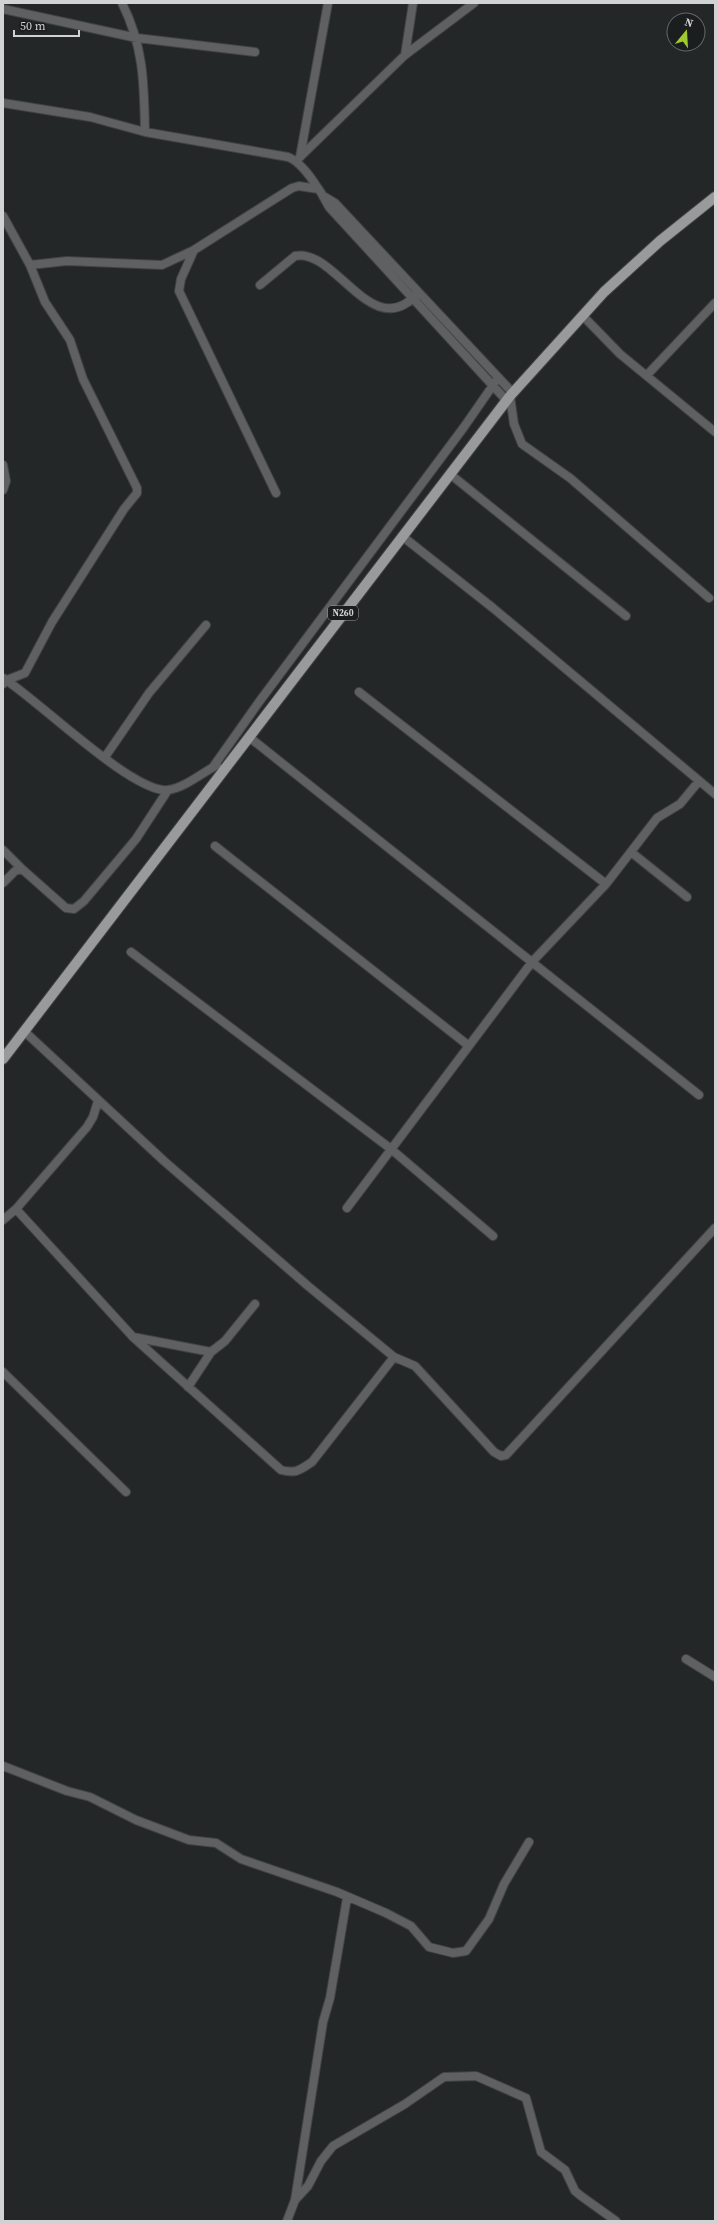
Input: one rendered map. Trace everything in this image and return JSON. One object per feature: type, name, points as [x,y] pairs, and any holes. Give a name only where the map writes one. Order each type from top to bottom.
[{"type":"main road","name":"N260","points":[[3,1059],[402,536],[510,397],[582,315],[649,250],[715,197]]},
{"type":"street","points":[[122,3],[137,38],[144,85],[145,132]]},
{"type":"street","points":[[328,3],[299,159],[324,197],[335,203],[416,295],[492,385],[510,397]]},
{"type":"street","points":[[405,55],[413,3]]},
{"type":"street","points":[[299,159],[405,55],[474,3]]},
{"type":"street","points":[[3,9],[137,38],[256,52]]},
{"type":"street","points":[[3,103],[90,117],[145,132],[299,159]]},
{"type":"street","points":[[30,265],[67,261],[162,265],[194,250],[292,188],[300,186],[318,189]]},
{"type":"street","points":[[3,216],[30,265],[45,302],[70,340],[83,379],[137,488],[137,494],[124,509],[52,622],[24,673],[4,681]]},
{"type":"street","points":[[194,250],[181,279],[179,291],[276,493]]},
{"type":"street","points":[[260,285],[295,256],[300,255],[315,259],[366,299],[384,309],[398,308],[416,295]]},
{"type":"street","points":[[416,295],[498,378],[510,397],[514,424],[522,444],[570,478],[709,598]]},
{"type":"street","points":[[647,375],[715,303]]},
{"type":"street","points":[[582,315],[612,347],[715,431]]},
{"type":"street","points":[[213,767],[259,702],[464,427],[498,378]]},
{"type":"street","points":[[3,465],[6,481],[3,490]]},
{"type":"street","points":[[450,474],[626,616]]},
{"type":"street","points":[[402,536],[493,608],[699,781],[713,789]]},
{"type":"street","points":[[105,757],[152,689],[206,625]]},
{"type":"street","points":[[4,681],[140,782],[155,788],[168,790],[180,786],[235,755]]},
{"type":"street","points":[[359,692],[606,884]]},
{"type":"street","points":[[249,737],[699,1095]]},
{"type":"street","points":[[347,1208],[532,962],[606,884],[657,818],[680,804],[699,781]]},
{"type":"street","points":[[3,850],[66,908],[74,908],[84,900],[136,839],[168,790]]},
{"type":"street","points":[[214,846],[468,1046]]},
{"type":"street","points":[[631,852],[687,897]]},
{"type":"street","points":[[3,883],[15,871],[22,869]]},
{"type":"street","points":[[131,952],[391,1150],[493,1236]]},
{"type":"street","points":[[24,1031],[98,1101],[176,1171],[394,1357],[415,1366],[494,1452],[501,1456],[506,1455],[715,1228]]},
{"type":"street","points":[[3,1220],[16,1209],[87,1127],[93,1117],[98,1101]]},
{"type":"street","points":[[16,1209],[134,1337],[281,1470],[291,1473],[300,1470],[312,1462],[394,1357]]},
{"type":"street","points":[[188,1387],[211,1352],[225,1341],[255,1304]]},
{"type":"street","points":[[134,1337],[211,1352]]},
{"type":"street","points":[[3,1372],[126,1492]]},
{"type":"street","points":[[686,1659],[715,1677]]},
{"type":"street","points":[[3,1766],[67,1791],[90,1797],[136,1820],[183,1838],[216,1843],[241,1859],[337,1892],[347,1898],[386,1912],[411,1926],[429,1947],[461,1953],[466,1951],[489,1920],[504,1884],[529,1842]]},
{"type":"street","points":[[287,2221],[295,2200],[323,2022],[330,1998],[347,1898]]},
{"type":"street","points":[[295,2200],[308,2186],[326,2153],[341,2140],[405,2104],[444,2077],[471,2076],[526,2098],[541,2152],[565,2170],[575,2191],[616,2221]]}]
